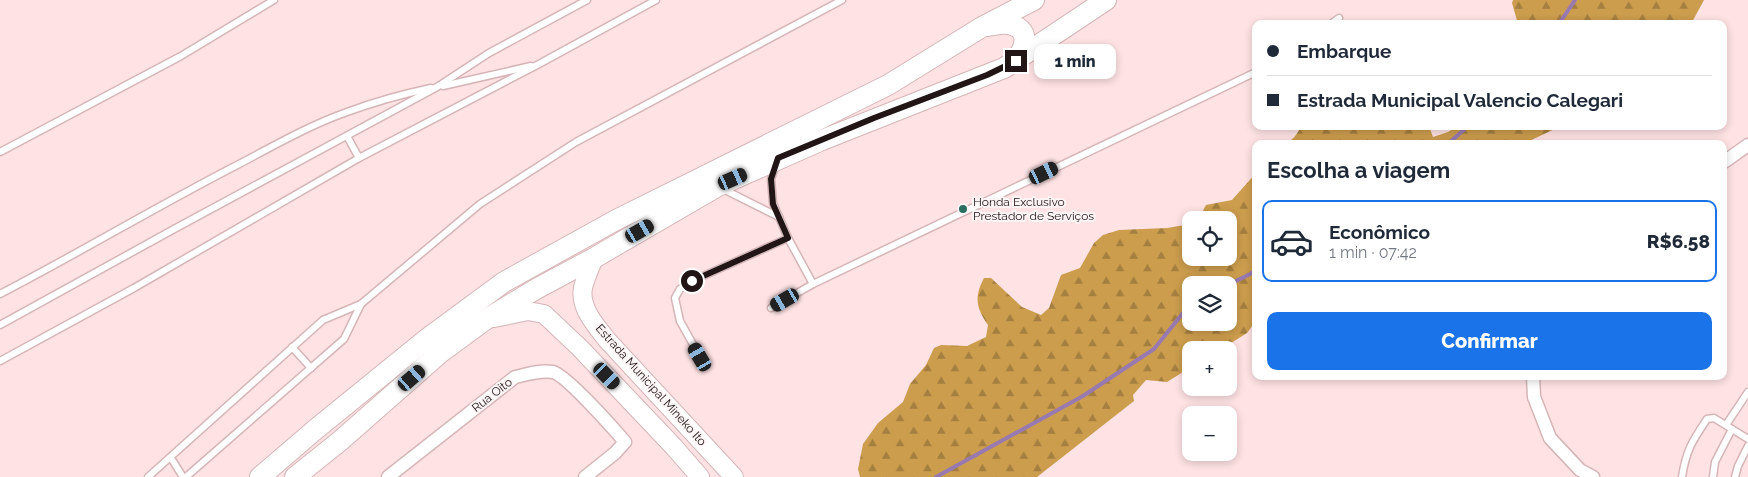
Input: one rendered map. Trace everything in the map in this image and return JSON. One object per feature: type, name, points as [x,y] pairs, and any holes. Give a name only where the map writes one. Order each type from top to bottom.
[{"type":"main road","points":[[260,477],[428,338],[504,282],[616,220],[888,85],[982,28],[1034,0]]},
{"type":"main road","points":[[295,477],[340,441],[440,353],[485,320],[536,289],[594,258],[718,186],[778,158],[874,118],[1004,68],[1106,0]]},
{"type":"main road","points":[[982,28],[1001,23],[1008,24],[1019,28],[1024,35],[1024,44],[1020,54],[1004,68]]},
{"type":"street","points":[[1727,160],[1748,145]]},
{"type":"street","name":"Estrada Municipal Mineko Ito","points":[[594,258],[582,291],[584,304],[591,319],[608,341],[734,477]]},
{"type":"street","name":"Estrada Municipal Mineko Ito","points":[[485,320],[528,310],[544,314],[648,418],[700,477]]},
{"type":"street","name":"Rua Oito","points":[[388,477],[515,377],[536,372],[555,372],[625,442],[608,459],[585,477]]},
{"type":"street","points":[[1533,380],[1534,397],[1550,438],[1580,470],[1593,477]]},
{"type":"lane","points":[[0,152],[180,56],[274,0]]},
{"type":"lane","points":[[0,325],[437,87],[489,53],[587,0]]},
{"type":"lane","points":[[0,361],[134,288],[359,158],[539,64],[656,0]]},
{"type":"lane","points":[[148,477],[323,320],[361,304],[480,204],[568,147],[842,0]]},
{"type":"lane","points":[[0,294],[70,258],[195,187],[295,135],[346,112],[415,91],[539,64]]},
{"type":"lane","points":[[771,308],[813,284],[1252,74]]},
{"type":"lane","points":[[347,136],[359,158]]},
{"type":"lane","points":[[778,158],[771,179],[773,204],[788,238],[813,284]]},
{"type":"lane","points":[[718,186],[779,218]]},
{"type":"lane","points":[[700,357],[680,321],[675,298],[680,289],[692,281],[788,238]]},
{"type":"lane","points":[[170,458],[185,477],[344,339],[361,304]]},
{"type":"lane","points":[[292,347],[310,368]]},
{"type":"lane","points":[[1726,425],[1748,392]]},
{"type":"lane","points":[[1682,476],[1685,457],[1707,419],[1714,418],[1748,439]]},
{"type":"lane","points":[[1712,477],[1715,462],[1732,429]]},
{"type":"lane","points":[[1735,477],[1748,446]]},
{"type":"green space","points":[[1513,0],[1704,0],[1693,20],[1517,20],[1512,3]]},
{"type":"green space","points":[[1299,130],[1430,130],[1433,137],[1451,130],[1553,130],[1531,140],[1291,140]]},
{"type":"green space","points":[[1252,178],[1252,326],[1247,333],[1234,341],[1182,341],[1182,373],[1167,382],[1146,380],[1133,395],[1134,401],[1037,477],[860,477],[858,469],[863,444],[878,423],[903,402],[910,384],[926,365],[934,348],[941,345],[967,346],[986,337],[988,325],[981,313],[978,302],[979,291],[984,278],[991,278],[1022,307],[1041,315],[1049,308],[1061,275],[1080,268],[1094,243],[1103,235],[1119,230],[1182,226],[1182,266],[1237,266],[1237,211],[1203,211],[1206,205],[1232,200]]},
{"type":"waterway","points":[[1562,20],[1575,0]]},
{"type":"waterway","points":[[1452,140],[1464,130]]},
{"type":"waterway","points":[[1237,280],[1252,273]]},
{"type":"waterway","points":[[936,477],[1083,396],[1154,349],[1182,314]]},
{"type":"place","name":"Honda Exclusivo Prestador de Serviços","points":[[963,209]]},
{"type":"route","points":[[692,281],[788,238],[773,204],[771,179],[778,158],[874,118],[987,75],[1016,61]]}]
